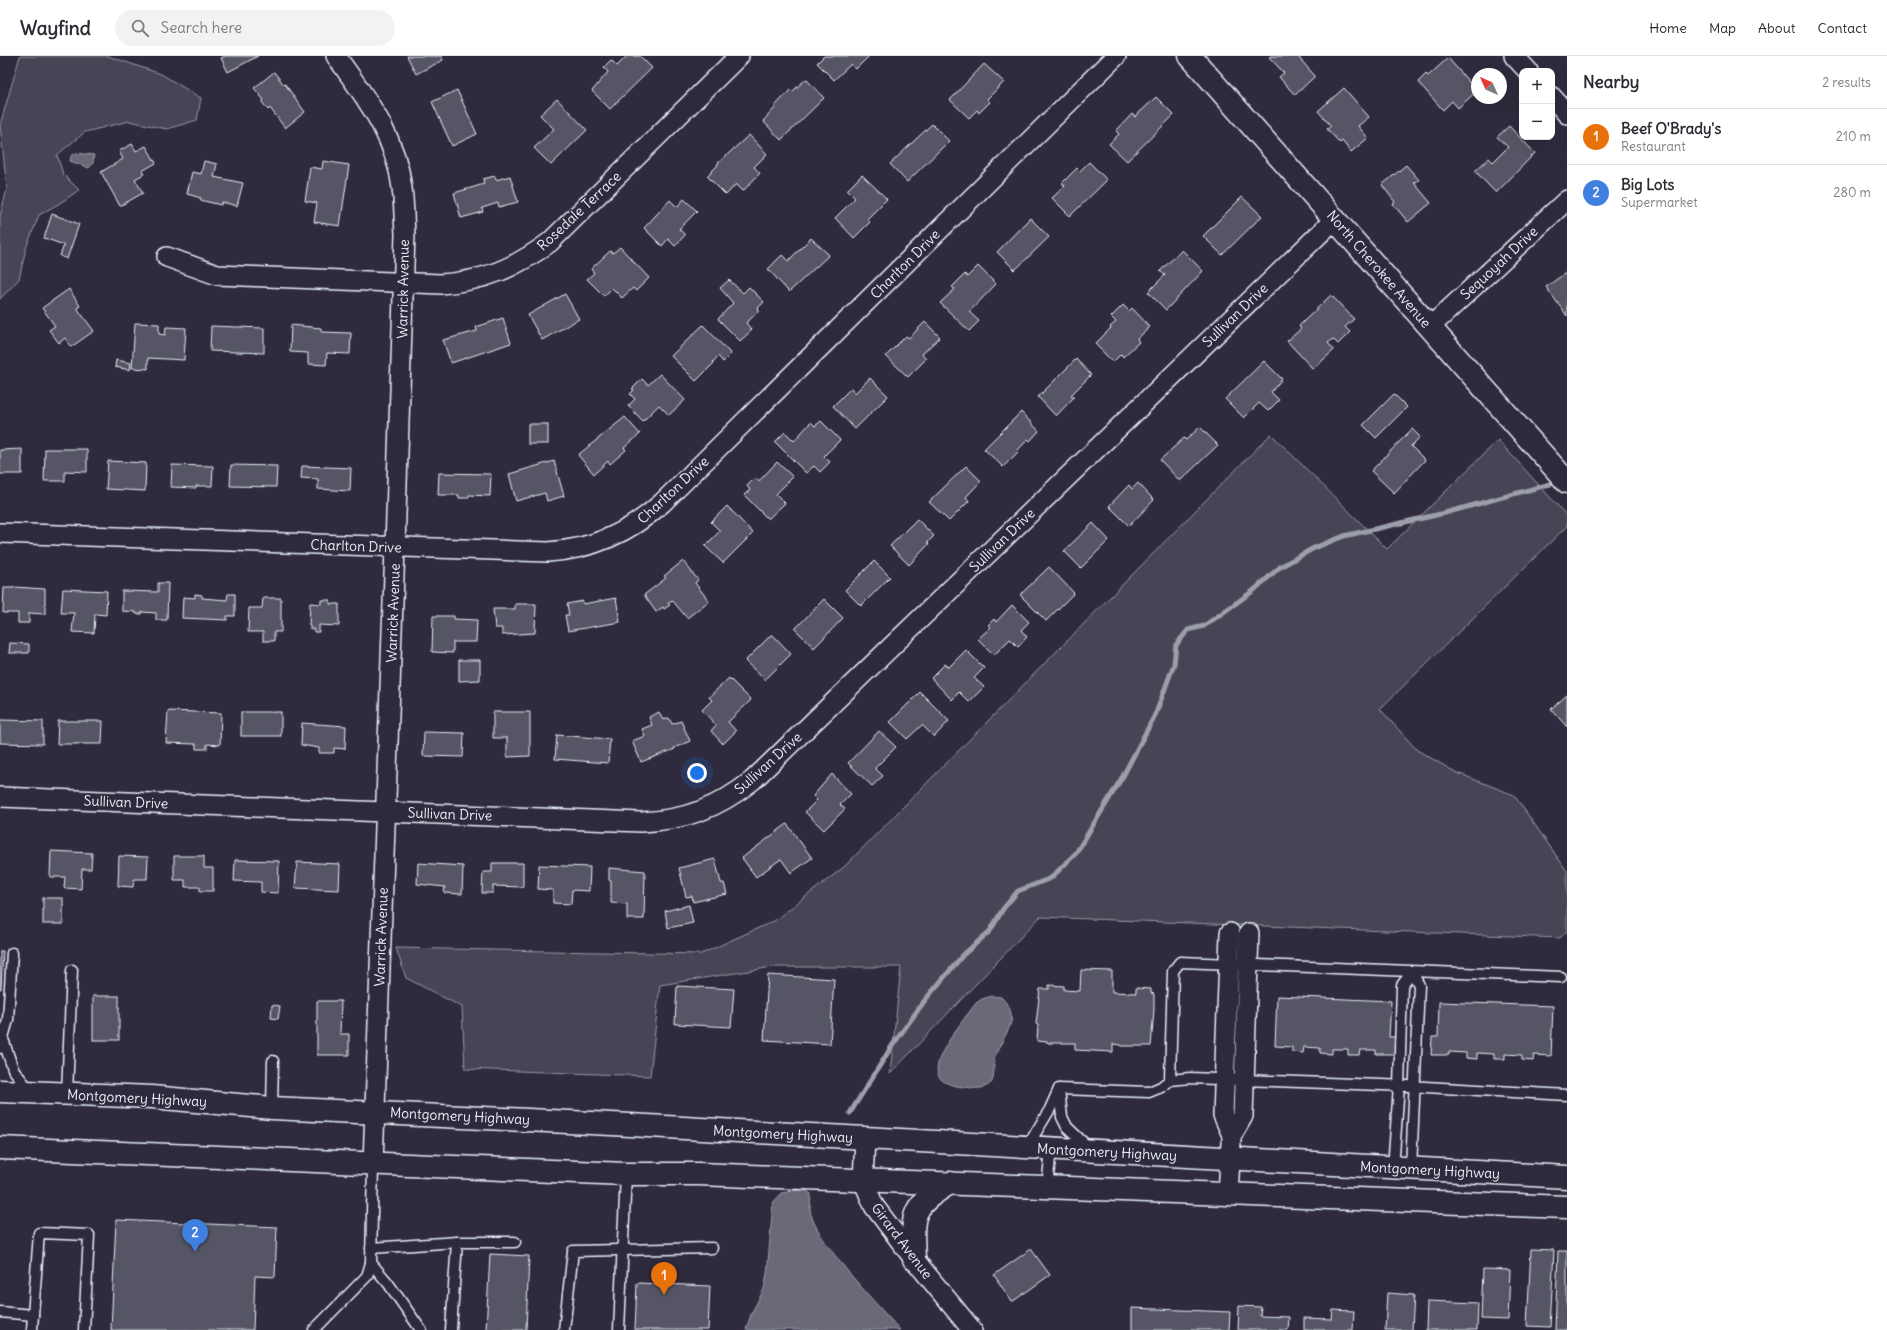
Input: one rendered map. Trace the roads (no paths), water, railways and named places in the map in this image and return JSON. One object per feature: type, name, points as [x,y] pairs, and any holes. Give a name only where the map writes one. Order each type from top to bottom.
[{"type":"main road","name":"North Cherokee Avenue","points":[[1190,56],[1567,482]]},
{"type":"main road","name":"Montgomery Highway","points":[[0,1091],[152,1097],[272,1108],[612,1124],[1567,1177]]},
{"type":"main road","points":[[0,1148],[626,1174],[699,1174],[1567,1207]]},
{"type":"main road","points":[[914,1259],[913,1228],[915,1216],[920,1204],[929,1196],[950,1183]]},
{"type":"street","name":"Warrick Avenue","points":[[336,56],[372,108],[385,130],[395,156],[402,187],[404,234],[404,283],[373,1164]]},
{"type":"street","name":"Rosedale Terrace","points":[[167,257],[217,275],[440,284],[478,279],[515,265],[550,242],[738,56]]},
{"type":"street","name":"Charlton Drive","points":[[0,533],[548,552],[565,551],[596,544],[629,529],[662,503],[1116,56]]},
{"type":"street","points":[[1514,56],[1525,68]]},
{"type":"street","points":[[1555,100],[1567,114]]},
{"type":"street","name":"Sequoyah Drive","points":[[1430,327],[1567,200]]},
{"type":"street","name":"Sullivan Drive","points":[[0,797],[641,822],[679,818],[698,813],[727,799],[754,780],[1335,219]]},
{"type":"street","points":[[1230,933],[1223,1114],[1232,1135]]},
{"type":"street","points":[[1228,1194],[1232,1135],[1243,1116],[1249,933]]},
{"type":"street","name":"Girard Avenue","points":[[865,1139],[863,1180],[874,1206],[914,1259],[972,1330]]},
{"type":"lane","points":[[12,953],[1,1043],[12,1069],[31,1092]]},
{"type":"lane","points":[[1170,1080],[1173,972],[1180,962],[1561,978]]},
{"type":"lane","points":[[67,1094],[72,970]]},
{"type":"lane","points":[[1402,1168],[1399,1086],[1402,985],[1412,972]]},
{"type":"lane","points":[[1402,1168],[1416,1086],[1419,986],[1412,972]]},
{"type":"lane","points":[[272,1108],[273,1061]]},
{"type":"lane","points":[[1059,1089],[1149,1092],[1161,1087],[1170,1080],[1190,1078],[1416,1086],[1567,1096]]},
{"type":"lane","points":[[1027,1148],[1050,1109],[1059,1089]]},
{"type":"lane","points":[[1059,1089],[1062,1117],[1067,1127],[1092,1151]]},
{"type":"lane","points":[[1047,1187],[1051,1149]]},
{"type":"lane","points":[[314,1330],[367,1276],[371,1263],[372,1248],[373,1164]]},
{"type":"lane","points":[[620,1330],[626,1174]]},
{"type":"lane","points":[[32,1330],[39,1233],[89,1235],[84,1330]]},
{"type":"lane","points":[[372,1248],[457,1242],[515,1242]]},
{"type":"lane","points":[[451,1330],[457,1242]]},
{"type":"lane","points":[[564,1330],[573,1250],[712,1248]]},
{"type":"lane","points":[[371,1263],[388,1283],[421,1330]]},
{"type":"lane","points":[[0,1312],[33,1315]]},
{"type":"water","points":[[76,153],[94,155],[93,163],[89,168],[70,161],[71,156]]},
{"type":"water","points":[[992,996],[1001,997],[1008,1005],[1011,1013],[1011,1020],[1010,1027],[998,1048],[995,1057],[992,1082],[982,1088],[971,1088],[945,1082],[940,1078],[937,1071],[938,1062],[949,1040],[976,1003],[982,999]]},
{"type":"water","points":[[804,1189],[811,1194],[810,1209],[814,1222],[822,1237],[863,1289],[900,1330],[746,1330],[751,1314],[764,1289],[767,1274],[773,1203],[781,1193]]},
{"type":"waterway","points":[[850,1113],[892,1046],[925,1000],[963,955],[990,931],[1003,909],[1018,891],[1051,878],[1076,853],[1123,776],[1156,713],[1174,664],[1176,645],[1188,630],[1204,626],[1253,591],[1280,567],[1314,548],[1344,536],[1445,513],[1550,484]]},
{"type":"place","name":"Big Lots","points":[[195,1252]]},
{"type":"place","name":"Beef O'Brady's","points":[[664,1295]]}]
